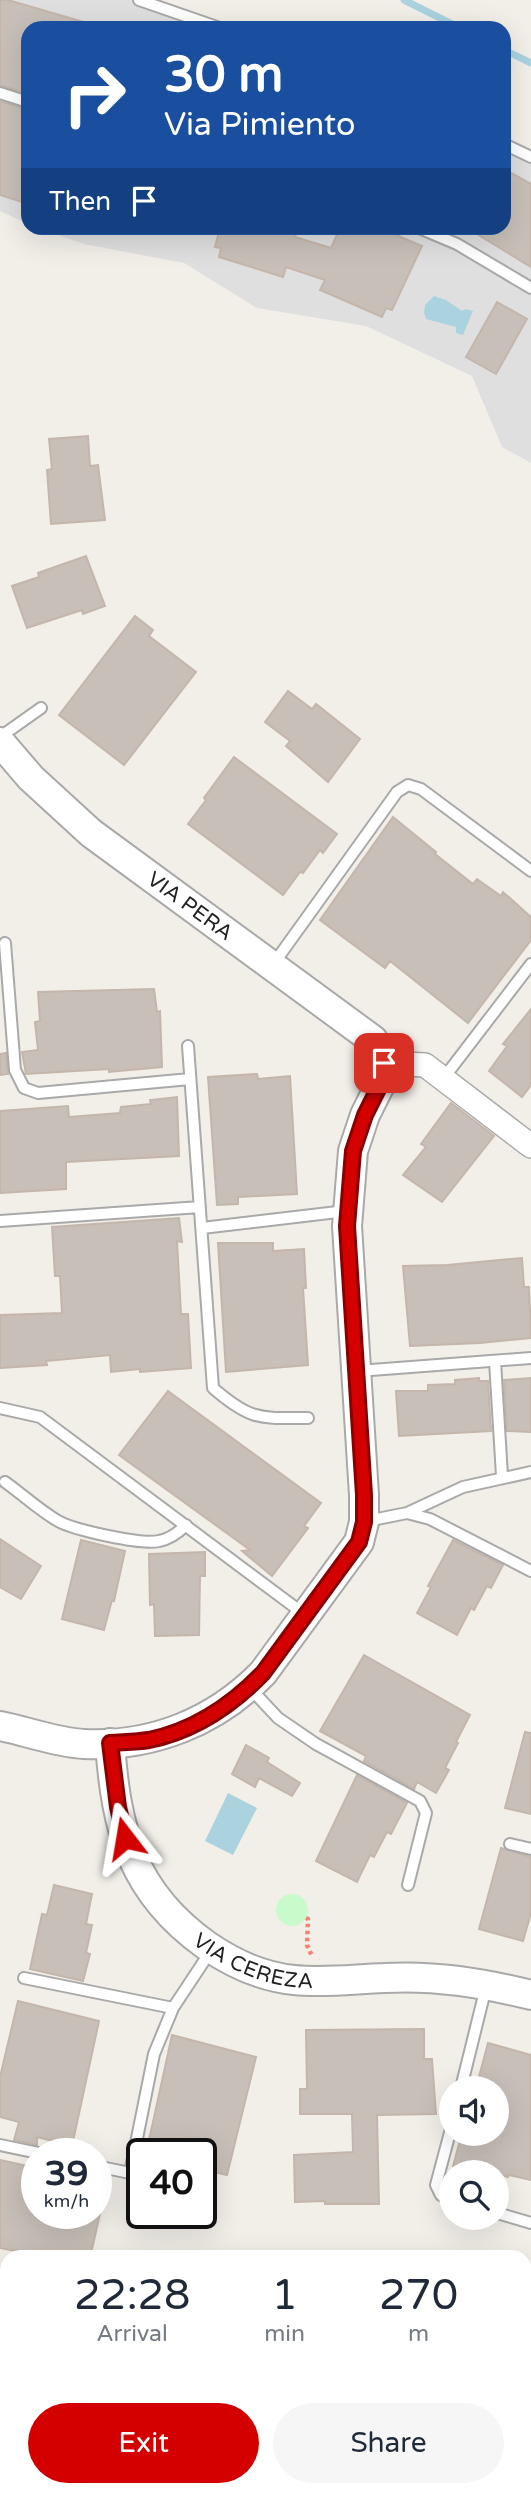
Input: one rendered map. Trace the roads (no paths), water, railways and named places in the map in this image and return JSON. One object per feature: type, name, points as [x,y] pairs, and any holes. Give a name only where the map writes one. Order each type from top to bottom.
[{"type":"street","name":"VIA PERA","points":[[0,739],[31,778],[91,833],[373,1040],[384,1063]]},
{"type":"street","points":[[0,1726],[82,1744],[110,1743],[149,1740],[215,1713],[249,1688],[263,1673],[359,1542],[364,1522],[348,1211],[353,1151],[365,1115],[380,1085],[384,1063],[425,1065],[531,1146]]},
{"type":"street","name":"VIA CEREZA","points":[[110,1743],[118,1807],[125,1838],[138,1870],[156,1899],[181,1927],[212,1949],[234,1962],[291,1980],[328,1982],[411,1977],[464,1980],[531,1995]]},
{"type":"lane","points":[[139,0],[200,21]]},
{"type":"lane","points":[[0,93],[21,100]]},
{"type":"lane","points":[[511,148],[531,158]]},
{"type":"lane","points":[[436,235],[457,244],[531,288]]},
{"type":"lane","points":[[0,739],[41,708]]},
{"type":"lane","points":[[272,966],[397,792],[408,785],[421,789],[531,870]]},
{"type":"lane","points":[[5,943],[15,1070],[24,1088],[38,1093],[190,1079]]},
{"type":"lane","points":[[443,1079],[531,964]]},
{"type":"lane","points":[[520,978],[531,986]]},
{"type":"lane","points":[[188,1046],[214,1388],[233,1405],[259,1418],[308,1418]]},
{"type":"lane","points":[[1,1224],[200,1207]]},
{"type":"lane","points":[[202,1228],[348,1211]]},
{"type":"lane","points":[[355,1371],[531,1358]]},
{"type":"lane","points":[[495,1361],[502,1476]]},
{"type":"lane","points":[[0,1408],[40,1417],[306,1615]]},
{"type":"lane","points":[[364,1522],[407,1513],[463,1487],[502,1476],[531,1472]]},
{"type":"lane","points":[[5,1482],[58,1521],[77,1528],[156,1542],[178,1533],[186,1525]]},
{"type":"lane","points":[[407,1513],[430,1518],[531,1571]]},
{"type":"lane","points":[[249,1688],[278,1718],[316,1744],[420,1801],[426,1813],[408,1885]]},
{"type":"lane","points":[[510,1844],[531,1849]]},
{"type":"lane","points":[[112,2169],[130,2173],[154,2054],[173,2008],[212,1949]]},
{"type":"lane","points":[[24,1978],[173,2008]]},
{"type":"lane","points":[[464,2076],[487,1984]]},
{"type":"lane","points":[[0,2145],[21,2149]]},
{"type":"lane","points":[[439,2174],[436,2185],[439,2191]]},
{"type":"lane","points":[[509,2217],[531,2223]]},
{"type":"water","points":[[434,296],[446,300],[462,311],[473,311],[463,335],[456,333],[456,327],[426,319],[425,305]]},
{"type":"water","points":[[228,1793],[257,1808],[233,1855],[205,1841]]},
{"type":"waterway","points":[[404,0],[446,21]]},
{"type":"waterway","points":[[511,53],[531,63]]}]
